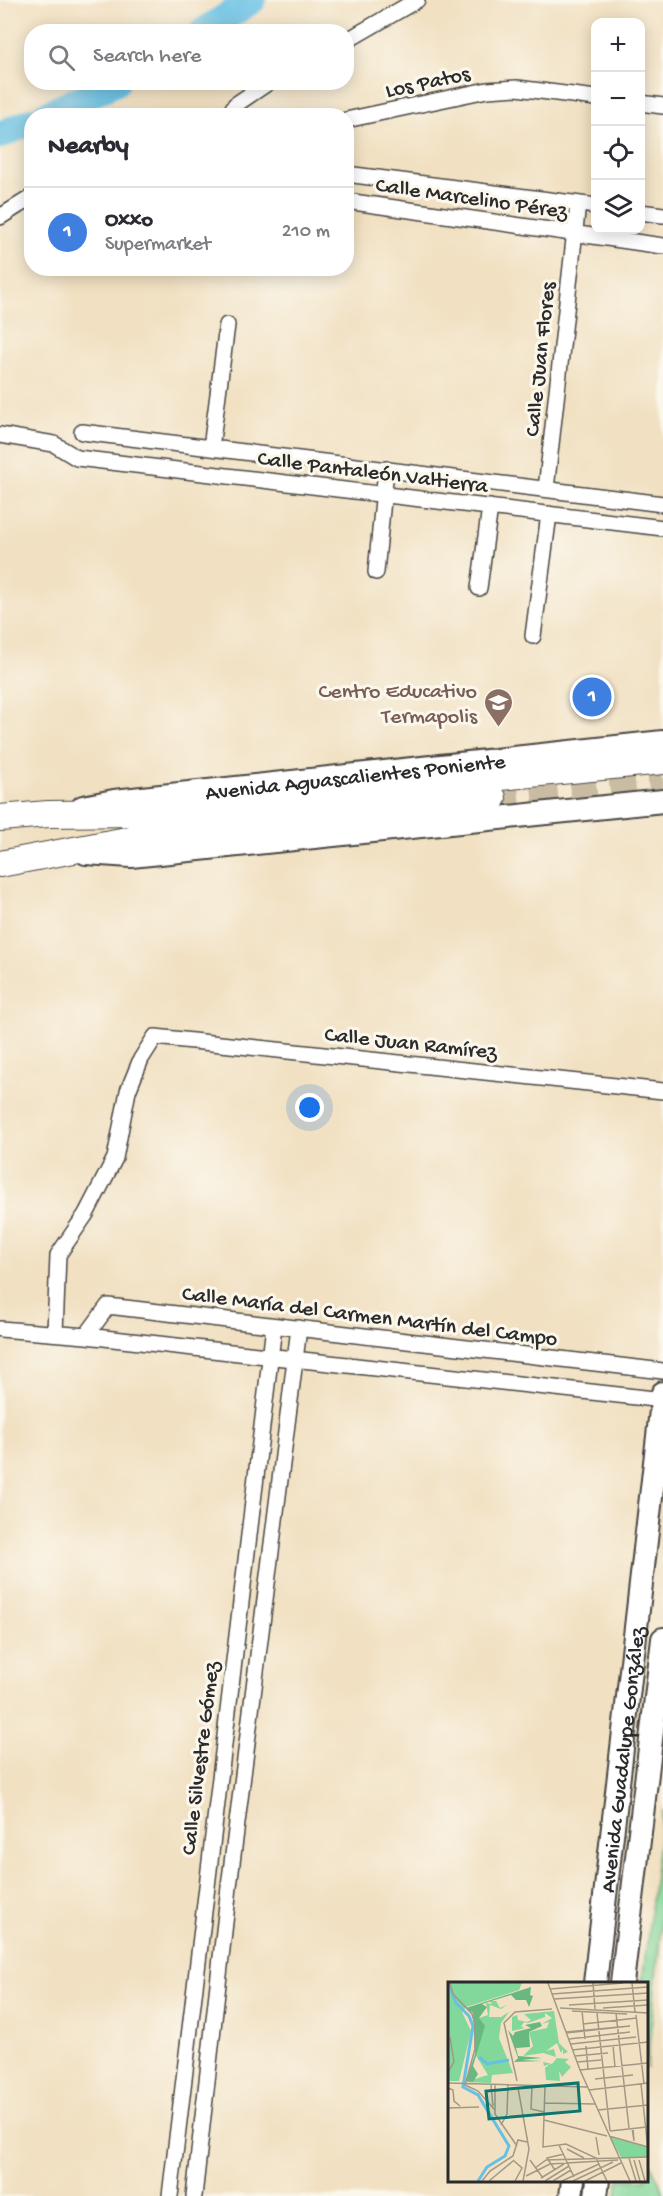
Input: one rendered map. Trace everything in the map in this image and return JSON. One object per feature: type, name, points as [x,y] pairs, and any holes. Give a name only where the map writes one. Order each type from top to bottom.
[{"type":"main road","name":"Avenida Aguascalientes Poniente","points":[[0,818],[48,814],[136,813],[663,760]]},
{"type":"main road","name":"Avenida Aguascalientes Poniente","points":[[0,864],[132,839],[493,798]]},
{"type":"street","points":[[354,36],[417,0]]},
{"type":"street","name":"Los Patos","points":[[354,118],[487,90],[516,88],[591,97]]},
{"type":"street","points":[[233,108],[257,90]]},
{"type":"street","points":[[645,104],[663,106]]},
{"type":"street","name":"Calle Marcelino Pérez","points":[[354,175],[591,205]]},
{"type":"street","points":[[0,217],[24,202]]},
{"type":"street","name":"Calle Marcelino Pérez","points":[[354,202],[663,246]]},
{"type":"street","name":"Calle Juan Flores","points":[[546,489],[578,204]]},
{"type":"street","points":[[645,213],[663,215]]},
{"type":"street","points":[[211,448],[226,325]]},
{"type":"street","points":[[54,444],[82,432]]},
{"type":"street","points":[[0,435],[54,444],[77,458],[82,432]]},
{"type":"street","name":"Calle Pantaleón Valtierra","points":[[82,432],[663,504]]},
{"type":"street","name":"Calle Pantaleón Valtierra","points":[[77,458],[663,528]]},
{"type":"street","points":[[376,572],[386,469]]},
{"type":"street","points":[[479,588],[490,507]]},
{"type":"street","points":[[533,636],[549,514]]},
{"type":"street","name":"Avenida Aguascalientes Poniente","points":[[48,814],[114,801],[663,742]]},
{"type":"street","name":"Avenida Aguascalientes Poniente","points":[[72,852],[131,856],[663,801]]},
{"type":"street","points":[[639,803],[663,806]]},
{"type":"street","name":"Calle Juan Ramírez","points":[[55,1333],[58,1255],[86,1214],[115,1158],[128,1092],[141,1059],[155,1038],[663,1091]]},
{"type":"street","name":"Calle María del Carmen Martín del Campo","points":[[86,1336],[108,1306],[663,1371]]},
{"type":"street","name":"Calle Silvestre Gómez","points":[[170,2196],[274,1326]]},
{"type":"street","name":"Calle Silvestre Gómez","points":[[194,2196],[229,1887],[299,1328]]},
{"type":"street","points":[[0,1329],[86,1336],[663,1398]]},
{"type":"street","name":"Avenida Guadalupe González","points":[[595,1982],[663,1398]]},
{"type":"street","points":[[248,1533],[273,1536]]},
{"type":"street","name":"Avenida Guadalupe González","points":[[622,1982],[663,1639]]},
{"type":"street","points":[[596,2196],[598,2181]]},
{"type":"green space","points":[[663,1809],[663,1905],[648,2059],[648,1982],[642,1982]]},
{"type":"green space","points":[[648,2160],[663,2190],[663,2196],[617,2196],[619,2181],[648,2181]]},
{"type":"waterway","points":[[215,24],[252,0]]},
{"type":"waterway","points":[[61,108],[99,90]]},
{"type":"waterway","points":[[0,135],[24,124]]},
{"type":"tunnel","points":[[493,798],[663,781]]},
{"type":"place","name":"Oxxo","points":[[592,697]]},
{"type":"place","name":"Centro Educativo Termapolis","points":[[498,728]]}]
